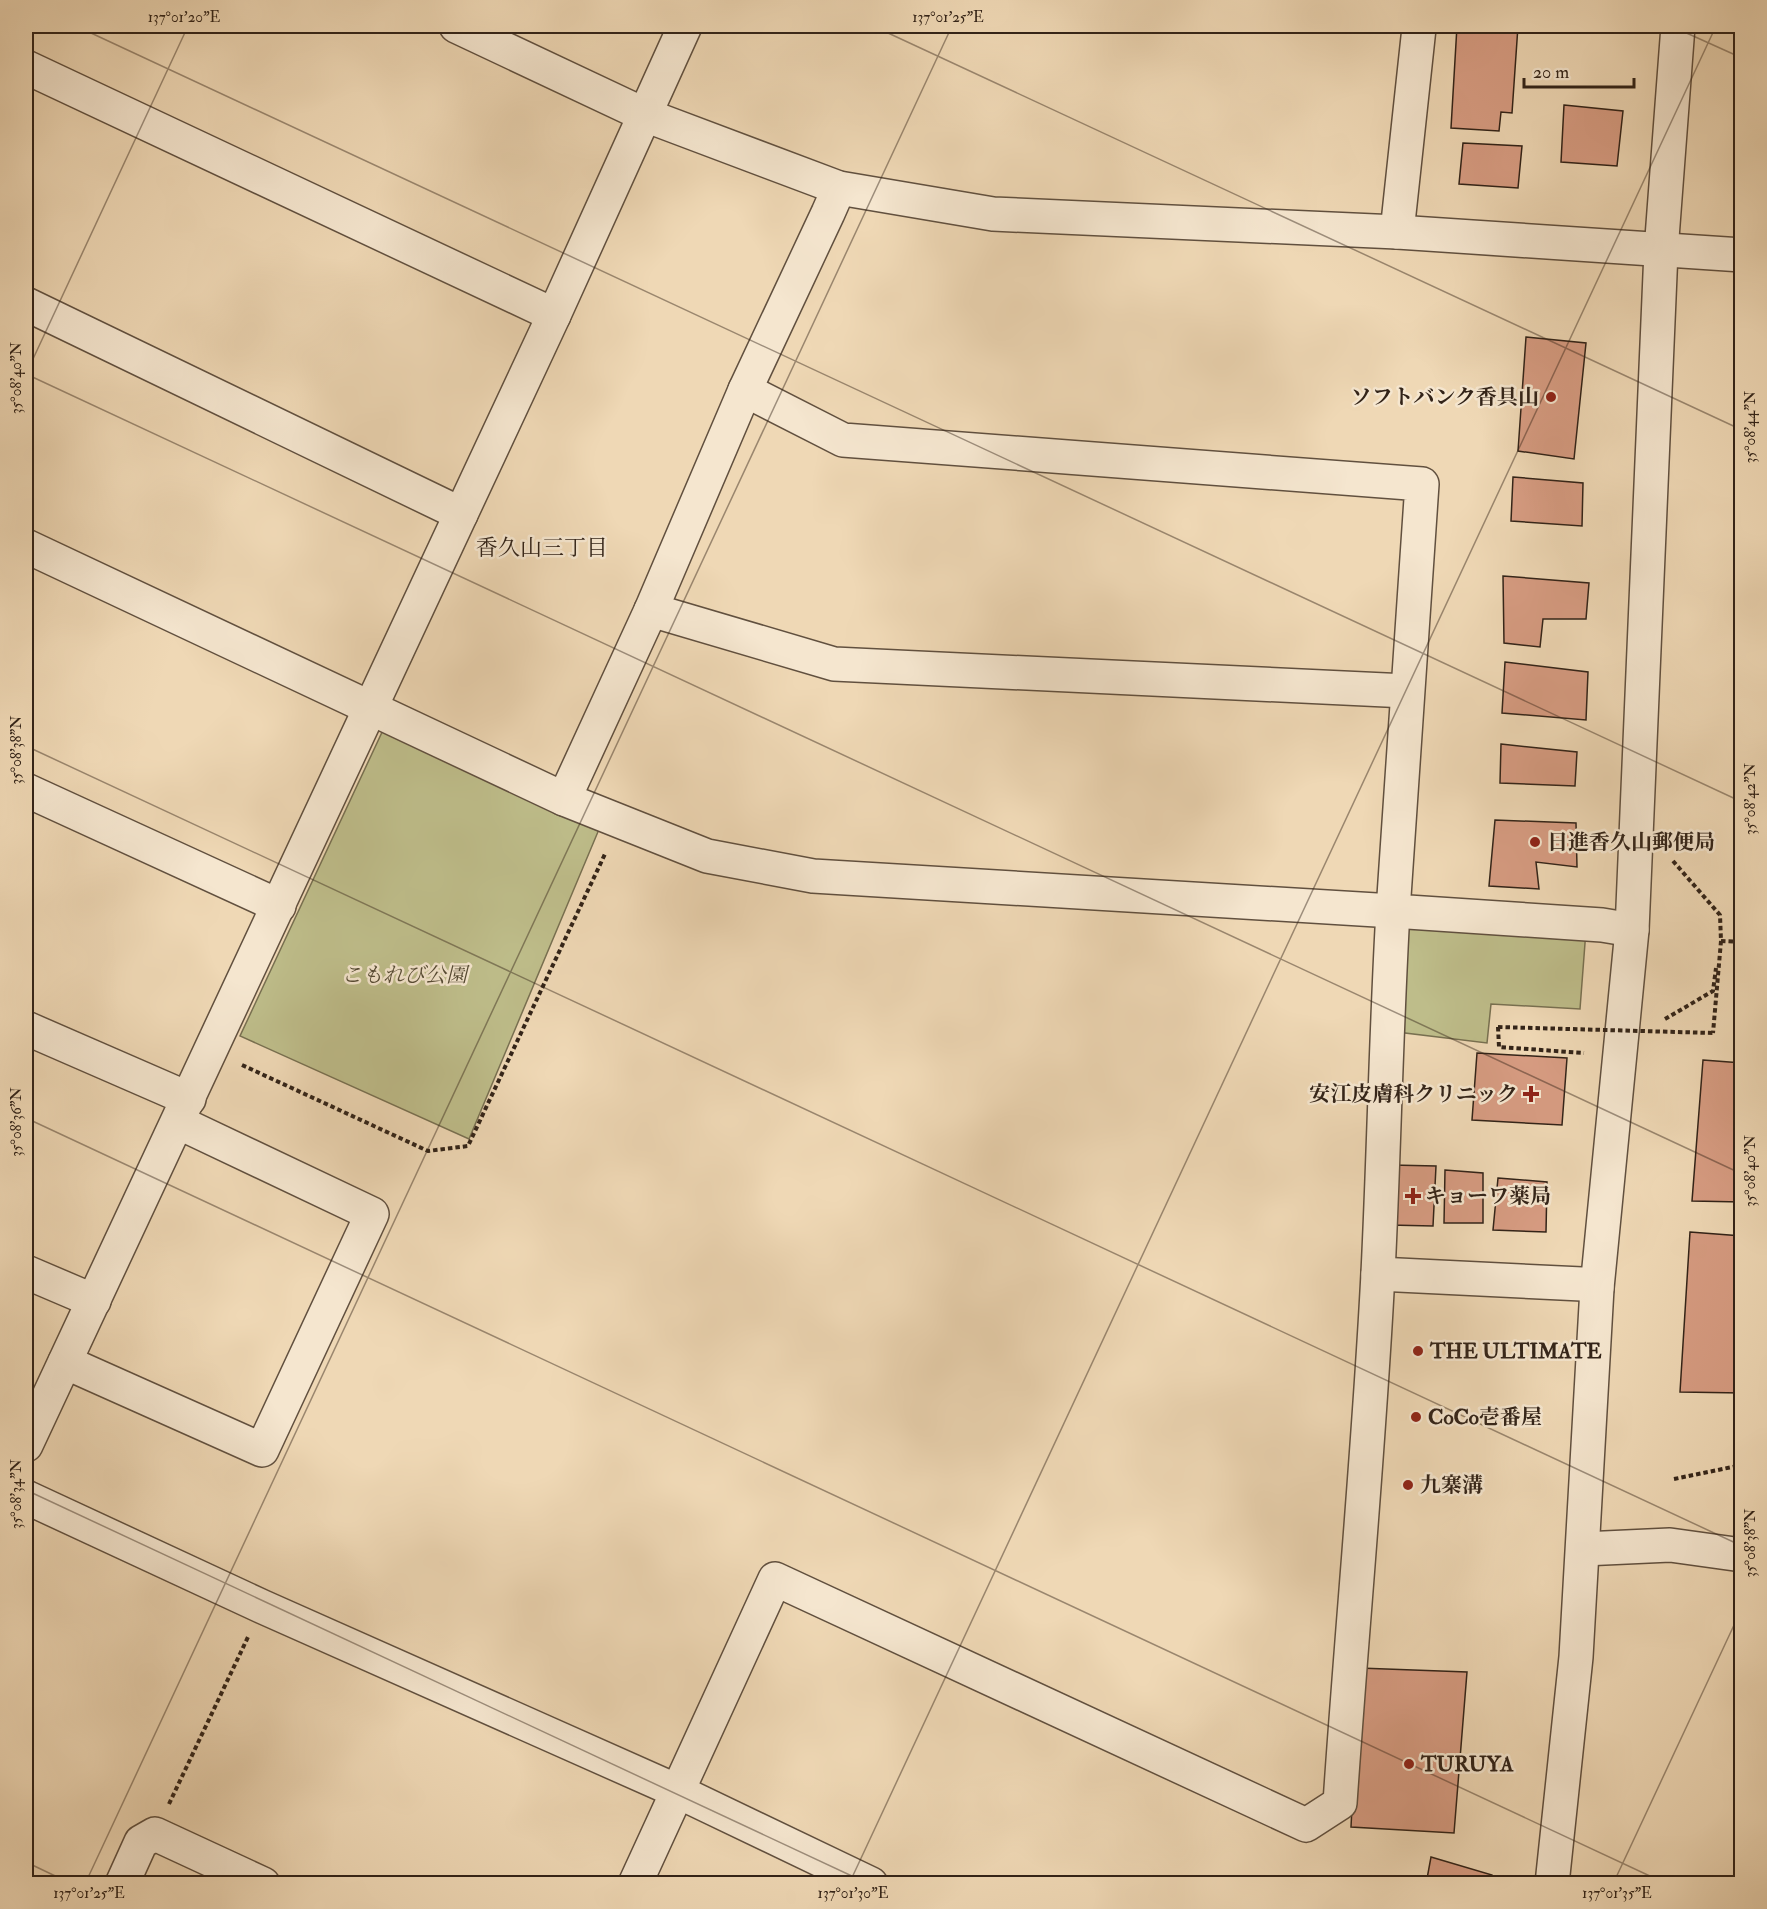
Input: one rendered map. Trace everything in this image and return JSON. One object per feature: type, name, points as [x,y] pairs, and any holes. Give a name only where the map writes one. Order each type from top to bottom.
[{"type":"street","points":[[456,26],[645,115],[839,188],[993,214],[1397,232],[1742,255]]},
{"type":"street","points":[[26,1446],[372,708],[685,26]]},
{"type":"street","points":[[1397,232],[1419,28],[1417,26]]},
{"type":"street","points":[[1552,1884],[1576,1657],[1597,1288],[1632,930],[1661,251],[1678,26]]},
{"type":"street","points":[[26,67],[554,315]]},
{"type":"street","points":[[564,799],[651,610],[745,390],[839,188]]},
{"type":"street","points":[[26,304],[461,514]]},
{"type":"street","points":[[634,1884],[775,1579],[1306,1825],[1340,1803],[1351,1634],[1358,1575],[1378,1274],[1387,1005],[1422,484],[843,440],[745,390]]},
{"type":"street","points":[[26,546],[564,799],[707,856],[813,876],[1393,911],[1602,925],[1632,930]]},
{"type":"street","points":[[651,610],[834,664],[1407,691]]},
{"type":"street","points":[[26,790],[279,906]]},
{"type":"street","points":[[26,1028],[372,1214],[262,1450],[65,1362]]},
{"type":"street","points":[[26,1272],[94,1301]]},
{"type":"street","points":[[1378,1274],[1582,1284],[1597,1288]]},
{"type":"street","points":[[26,1497],[677,1791],[871,1884]]},
{"type":"street","points":[[1583,1549],[1670,1545],[1742,1555]]},
{"type":"street","points":[[122,1884],[141,1842],[155,1834],[263,1884]]},
{"type":"path","points":[[1735,224],[1742,83]]},
{"type":"path","points":[[211,1051],[428,1151],[468,1146],[621,821]]},
{"type":"path","points":[[1590,1053],[1499,1047],[1498,1027],[1713,1033],[1721,941],[1720,915],[1673,861]]},
{"type":"path","points":[[1721,941],[1742,942]]},
{"type":"path","points":[[1665,1020],[1713,991],[1721,941]]},
{"type":"path","points":[[1674,1479],[1742,1465]]},
{"type":"path","points":[[155,1834],[263,1606]]},
{"type":"green space","name":"こもれび公園","points":[[384,728],[600,827],[469,1139],[240,1036]]},
{"type":"green space","points":[[1403,920],[1586,930],[1580,1009],[1491,1004],[1487,1043],[1397,1032]]},
{"type":"building","points":[[1457,26],[1518,26],[1512,113],[1501,112],[1499,131],[1451,128]]},
{"type":"building","points":[[1564,105],[1623,111],[1617,166],[1561,162]]},
{"type":"building","points":[[1463,143],[1522,146],[1518,188],[1459,184]]},
{"type":"building","name":"ソフトバンク香具山","points":[[1526,337],[1586,343],[1574,459],[1518,451]]},
{"type":"building","points":[[1513,477],[1583,483],[1582,526],[1511,521]]},
{"type":"building","points":[[1503,576],[1589,583],[1586,619],[1543,619],[1540,647],[1504,643]]},
{"type":"building","points":[[1505,662],[1588,672],[1586,720],[1502,713]]},
{"type":"building","points":[[1501,744],[1577,752],[1575,786],[1500,783]]},
{"type":"building","name":"日進香久山郵便局","points":[[1495,820],[1576,823],[1577,867],[1536,862],[1539,889],[1489,886]]},
{"type":"building","name":"安江皮膚科クリニック","points":[[1477,1053],[1567,1058],[1562,1125],[1472,1120]]},
{"type":"building","points":[[1703,1060],[1742,1063],[1742,1202],[1692,1201]]},
{"type":"building","name":"キョーワ薬局","points":[[1391,1165],[1436,1166],[1433,1226],[1389,1225]]},
{"type":"building","points":[[1445,1170],[1483,1173],[1483,1223],[1444,1223]]},
{"type":"building","points":[[1498,1178],[1547,1182],[1546,1232],[1493,1230]]},
{"type":"building","points":[[1690,1232],[1742,1236],[1742,1393],[1680,1392]]},
{"type":"building","points":[[1359,1668],[1467,1672],[1454,1833],[1351,1827]]},
{"type":"building","points":[[1431,1857],[1492,1875],[1491,1884],[1426,1884]]},
{"type":"place","name":"ソフトバンク香具山","points":[[1551,397]]},
{"type":"place","name":"日進香久山郵便局","points":[[1535,842]]},
{"type":"place","name":"安江皮膚科クリニック","points":[[1531,1094]]},
{"type":"place","name":"キョーワ薬局","points":[[1413,1196]]},
{"type":"place","name":"THE ULTIMATE","points":[[1418,1351]]},
{"type":"place","name":"CoCo壱番屋","points":[[1416,1417]]},
{"type":"place","name":"九寨溝","points":[[1408,1485]]},
{"type":"place","name":"TURUYA","points":[[1409,1764]]},
{"type":"district","name":"香久山三丁目","points":[[542,547]]}]
